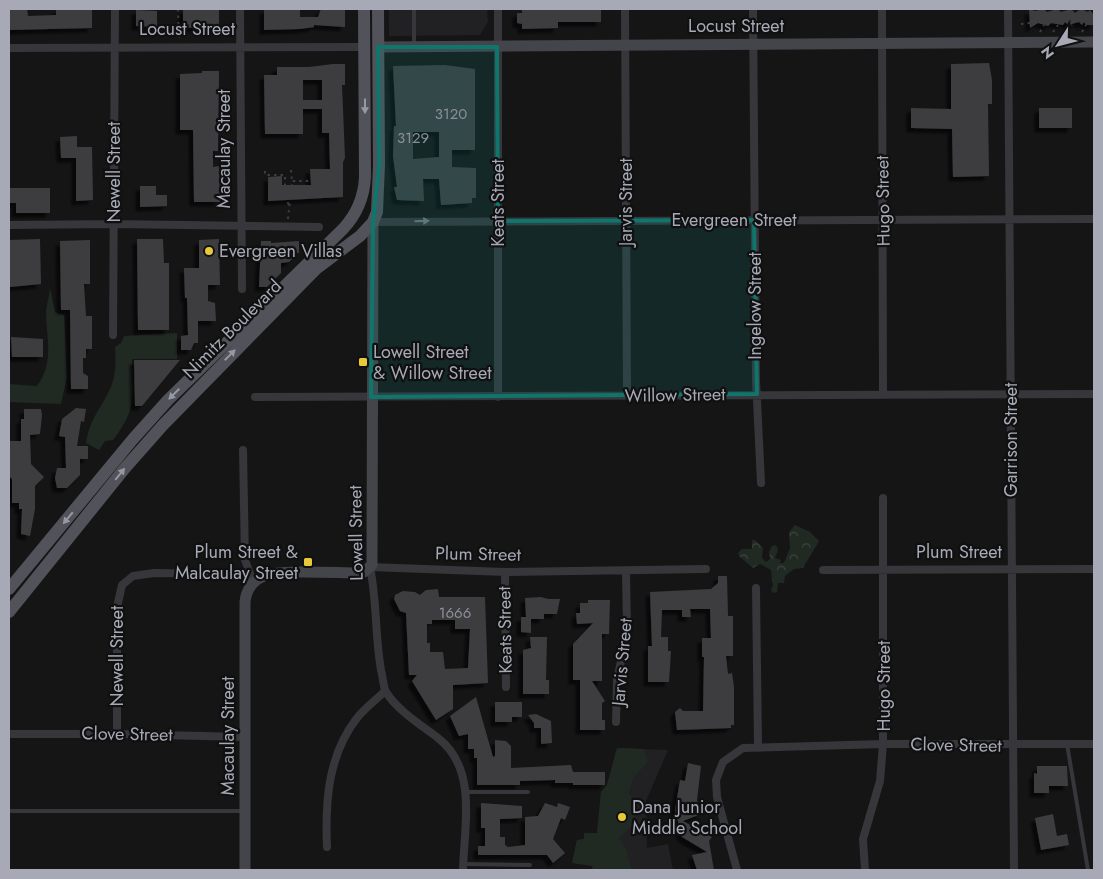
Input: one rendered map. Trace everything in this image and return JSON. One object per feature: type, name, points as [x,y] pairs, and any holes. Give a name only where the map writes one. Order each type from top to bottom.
[{"type":"main road","name":"Nimitz Boulevard","points":[[9,589],[133,439],[168,400],[346,226],[361,201],[365,177],[364,9]]},
{"type":"main road","points":[[373,222],[377,212],[379,180],[378,9]]},
{"type":"main road","points":[[365,177],[373,222]]},
{"type":"main road","name":"Nimitz Boulevard","points":[[11,608],[125,468],[163,425],[316,268],[362,234],[373,222]]},
{"type":"street","name":"Newell Street","points":[[113,335],[114,9]]},
{"type":"street","name":"Macaulay Street","points":[[240,9],[242,289]]},
{"type":"street","name":"Keats Street","points":[[498,9],[498,396]]},
{"type":"street","name":"Jarvis Street","points":[[626,9],[626,395]]},
{"type":"street","name":"Ingelow Street","points":[[753,9],[757,394],[762,482]]},
{"type":"street","name":"Hugo Street","points":[[882,9],[884,394]]},
{"type":"street","name":"Garrison Street","points":[[1008,9],[1014,870]]},
{"type":"street","name":"Locust Street","points":[[378,47],[1094,42]]},
{"type":"street","name":"Locust Street","points":[[9,48],[114,46],[364,47]]},
{"type":"street","name":"Evergreen Street","points":[[373,222],[1094,219]]},
{"type":"street","name":"Lowell Street","points":[[373,222],[372,562],[370,568],[375,591],[377,640],[385,691]]},
{"type":"street","points":[[9,225],[319,226]]},
{"type":"street","name":"Willow Street","points":[[255,397],[1094,394]]},
{"type":"street","points":[[243,450],[245,560],[253,582]]},
{"type":"street","name":"Hugo Street","points":[[864,870],[863,839],[880,781],[883,744],[884,498]]},
{"type":"street","name":"Plum Street","points":[[253,582],[271,574],[358,573],[370,568],[504,572],[706,569]]},
{"type":"street","name":"Plum Street","points":[[823,570],[1094,569]]},
{"type":"street","name":"Jarvis Street","points":[[616,722],[617,680],[627,633],[626,571]]},
{"type":"street","name":"Keats Street","points":[[504,572],[506,687]]},
{"type":"street","name":"Newell Street","points":[[117,734],[118,594],[127,579],[141,574],[154,573],[233,574],[253,582]]},
{"type":"street","name":"Macaulay Street","points":[[245,870],[244,602],[253,582]]},
{"type":"street","points":[[756,588],[758,746]]},
{"type":"street","points":[[327,847],[328,792],[337,757],[355,720],[385,691],[400,708],[445,744],[455,755],[464,775],[464,867]]},
{"type":"street","name":"Clove Street","points":[[9,734],[245,737]]},
{"type":"street","name":"Clove Street","points":[[737,870],[716,796],[716,780],[719,768],[729,756],[743,748],[758,746],[883,744],[1094,744]]},
{"type":"lane","points":[[414,9],[414,46]]},
{"type":"lane","points":[[1067,744],[1088,870]]},
{"type":"lane","points":[[465,792],[528,792]]},
{"type":"lane","points":[[9,811],[246,810]]},
{"type":"lane","points":[[464,867],[530,865]]},
{"type":"path","points":[[178,9],[179,38]]},
{"type":"path","points":[[1021,24],[1031,23]]},
{"type":"path","points":[[1040,34],[1044,25]]},
{"type":"path","points":[[1053,34],[1058,25]]},
{"type":"path","points":[[1068,34],[1072,25]]},
{"type":"path","points":[[1082,34],[1086,25]]},
{"type":"path","points":[[285,170],[285,198],[289,205]]},
{"type":"path","points":[[288,221],[289,205],[292,200],[291,170]]},
{"type":"path","points":[[265,171],[265,175],[285,175]]},
{"type":"path","points":[[305,176],[305,181]]},
{"type":"path","points":[[292,182],[316,181]]},
{"type":"highlighted area","points":[[378,47],[497,47],[498,221],[754,220],[757,394],[371,397],[373,222],[379,165]]},
{"type":"shaded area","points":[[389,9],[487,9],[488,22],[480,35],[389,36]]},
{"type":"shaded area","name":"Dana Junior Middle School","points":[[617,748],[668,750],[646,801],[647,848],[668,844],[673,870],[591,870],[593,866],[572,863],[577,840],[584,839],[584,833],[597,833],[601,792],[607,785]]},
{"type":"green space","points":[[50,288],[55,312],[64,315],[67,377],[61,404],[9,402],[9,384],[37,386],[43,377],[48,359],[46,311]]},
{"type":"green space","points":[[177,333],[177,359],[132,359],[132,402],[127,419],[113,440],[105,441],[99,450],[86,443],[92,422],[113,382],[115,347],[121,343],[124,336]]},
{"type":"green space","points":[[795,525],[810,532],[819,541],[803,568],[794,569],[785,576],[784,583],[778,583],[777,592],[773,593],[771,590],[773,585],[771,570],[760,564],[753,568],[738,553],[742,549],[752,549],[752,540],[755,540],[763,548],[762,558],[766,562],[770,559],[769,552],[772,546],[776,545],[778,550],[775,558],[781,560],[780,563],[784,563],[790,548],[789,532]]},
{"type":"green space","name":"Dana Junior Middle School","points":[[617,748],[644,749],[648,762],[633,778],[629,793],[637,806],[635,823],[619,838],[626,849],[632,870],[591,870],[593,866],[572,863],[577,840],[584,839],[584,833],[597,833],[601,792],[607,785]]},
{"type":"building","points":[[27,9],[28,16],[56,15],[56,9],[92,9],[92,28],[10,30],[10,10]]},
{"type":"building","points":[[183,9],[219,9],[219,27],[183,28]]},
{"type":"building","points":[[264,9],[300,9],[300,17],[318,17],[321,9],[345,9],[345,27],[314,25],[314,27],[300,29],[264,30]]},
{"type":"building","points":[[522,9],[601,10],[601,22],[558,22],[558,28],[522,29],[522,24],[517,23],[517,13],[522,13]]},
{"type":"building","points":[[1029,9],[1035,11],[1044,9],[1047,12],[1057,9],[1061,12],[1071,9],[1075,13],[1081,9],[1088,12],[1090,10],[1094,15],[1094,25],[1086,25],[1084,22],[1082,25],[1079,22],[1068,25],[1065,22],[1063,25],[1051,23],[1048,26],[1038,23],[1030,28]]},
{"type":"building","points":[[136,10],[157,11],[157,27],[136,26]]},
{"type":"building","points":[[989,63],[992,80],[992,104],[988,104],[989,176],[953,177],[952,129],[911,128],[911,108],[951,109],[951,64]]},
{"type":"building","points":[[345,64],[345,85],[342,85],[345,158],[343,162],[343,197],[268,201],[268,177],[282,176],[282,185],[311,185],[310,169],[330,169],[329,133],[322,133],[322,109],[303,109],[303,134],[265,134],[264,75],[277,75],[277,67]],"holes":[[[303,80],[322,80],[322,100],[303,100]]]},
{"type":"building","points":[[445,65],[475,69],[475,150],[452,150],[452,167],[476,168],[476,198],[472,198],[472,203],[441,205],[439,179],[423,179],[424,201],[397,200],[394,187],[397,187],[393,156],[394,126],[396,126],[393,66]],"holes":[[[413,132],[439,132],[439,157],[413,159]]]},
{"type":"building","points":[[202,71],[219,71],[218,151],[213,151],[213,167],[219,166],[220,202],[194,202],[193,130],[180,130],[180,74],[202,73]]},
{"type":"building","points":[[1039,108],[1072,108],[1072,128],[1039,128]]},
{"type":"building","points":[[77,136],[77,147],[92,147],[93,200],[76,201],[76,158],[61,158],[60,137]]},
{"type":"building","points":[[140,186],[156,186],[156,195],[167,195],[167,206],[140,207]]},
{"type":"building","points":[[9,188],[50,188],[50,213],[16,213],[16,203],[9,203]]},
{"type":"building","points":[[40,239],[41,284],[10,287],[9,240]]},
{"type":"building","points":[[137,239],[163,239],[164,263],[169,263],[169,330],[138,330]]},
{"type":"building","points":[[219,239],[220,285],[208,285],[208,301],[215,303],[216,321],[198,321],[198,343],[194,343],[191,350],[181,350],[181,336],[188,335],[184,268],[199,268],[199,240]]},
{"type":"building","points":[[90,240],[90,284],[84,284],[86,316],[92,316],[92,349],[86,349],[86,358],[83,358],[83,373],[88,376],[88,389],[71,389],[70,310],[61,310],[60,241]]},
{"type":"building","points":[[261,241],[271,241],[271,243],[299,241],[299,253],[294,253],[294,257],[289,262],[281,263],[281,273],[267,287],[259,287]]},
{"type":"building","points":[[11,337],[43,339],[43,357],[12,357]]},
{"type":"building","points":[[134,360],[180,360],[142,406],[135,406]]},
{"type":"building","points":[[76,408],[86,409],[84,422],[81,421],[77,446],[88,446],[88,459],[80,459],[80,475],[67,488],[57,488],[55,478],[57,468],[66,468],[65,437],[59,436],[62,419]]},
{"type":"building","points":[[24,409],[41,409],[42,415],[40,434],[30,435],[31,464],[44,477],[35,486],[35,509],[30,536],[21,534],[22,509],[19,509],[19,503],[12,503],[12,479],[9,476],[9,441],[21,441],[21,419],[24,419]]},
{"type":"building","points":[[718,576],[727,576],[728,616],[733,616],[733,656],[726,656],[728,674],[732,673],[734,687],[734,725],[731,725],[731,728],[677,730],[675,712],[680,708],[683,711],[703,711],[704,657],[702,657],[702,638],[711,638],[710,609],[690,609],[691,617],[682,617],[682,610],[662,610],[661,637],[668,637],[668,651],[671,651],[669,682],[648,682],[648,646],[652,646],[650,592],[711,589],[718,583]]},
{"type":"building","points":[[438,589],[439,597],[485,597],[488,683],[453,685],[453,709],[436,720],[412,681],[417,675],[409,675],[406,613],[400,611],[394,599],[395,595],[403,591],[415,592],[420,595],[426,590]],"holes":[[[432,620],[455,620],[455,629],[470,629],[468,668],[445,669],[443,652],[430,652],[430,643],[427,643],[427,624],[432,624]]]},
{"type":"building","points":[[525,598],[560,599],[557,614],[544,614],[544,619],[531,619],[531,633],[521,632],[521,617],[526,617]]},
{"type":"building","points":[[588,600],[610,600],[609,634],[602,634],[602,681],[592,681],[605,701],[602,703],[602,720],[605,720],[605,730],[580,730],[580,680],[573,680],[573,644],[593,623],[577,624],[576,613],[580,613],[580,603],[588,603]]},
{"type":"building","points":[[530,637],[547,637],[546,680],[549,680],[549,694],[523,694],[523,650],[531,648]]},
{"type":"building","points":[[476,697],[493,757],[495,756],[495,740],[506,741],[511,746],[511,768],[571,765],[573,772],[605,772],[605,785],[573,785],[573,783],[555,783],[555,780],[520,781],[520,785],[477,785],[477,758],[474,758],[474,749],[468,749],[468,734],[459,736],[450,716]]},
{"type":"building","points":[[495,702],[522,702],[522,717],[512,717],[512,722],[495,722]]},
{"type":"building","points":[[536,714],[551,721],[552,743],[541,744],[541,728],[534,728],[534,723],[528,715]]},
{"type":"building","points":[[688,763],[701,766],[697,800],[701,814],[683,821],[712,837],[709,841],[714,870],[697,870],[692,855],[707,852],[682,837],[675,810],[680,780],[685,781]]},
{"type":"building","points":[[1037,766],[1067,766],[1068,786],[1049,786],[1049,793],[1034,793],[1034,773],[1037,774]]},
{"type":"building","points":[[481,803],[522,806],[522,818],[500,819],[500,837],[505,837],[505,845],[508,847],[525,845],[525,817],[538,816],[545,803],[557,807],[558,803],[570,807],[565,820],[561,818],[553,839],[565,853],[553,863],[547,855],[478,855],[478,846],[485,846],[485,828],[481,828]]},
{"type":"building","points":[[1053,814],[1057,836],[1067,834],[1069,845],[1041,850],[1035,818]]},
{"type":"place","name":"Evergreen Villas","points":[[209,251]]},
{"type":"place","name":"Lowell Street & Willow Street","points":[[363,362]]},
{"type":"place","name":"Plum Street & Malcaulay Street","points":[[308,562]]},
{"type":"place","name":"Dana Junior Middle School","points":[[622,817]]}]
